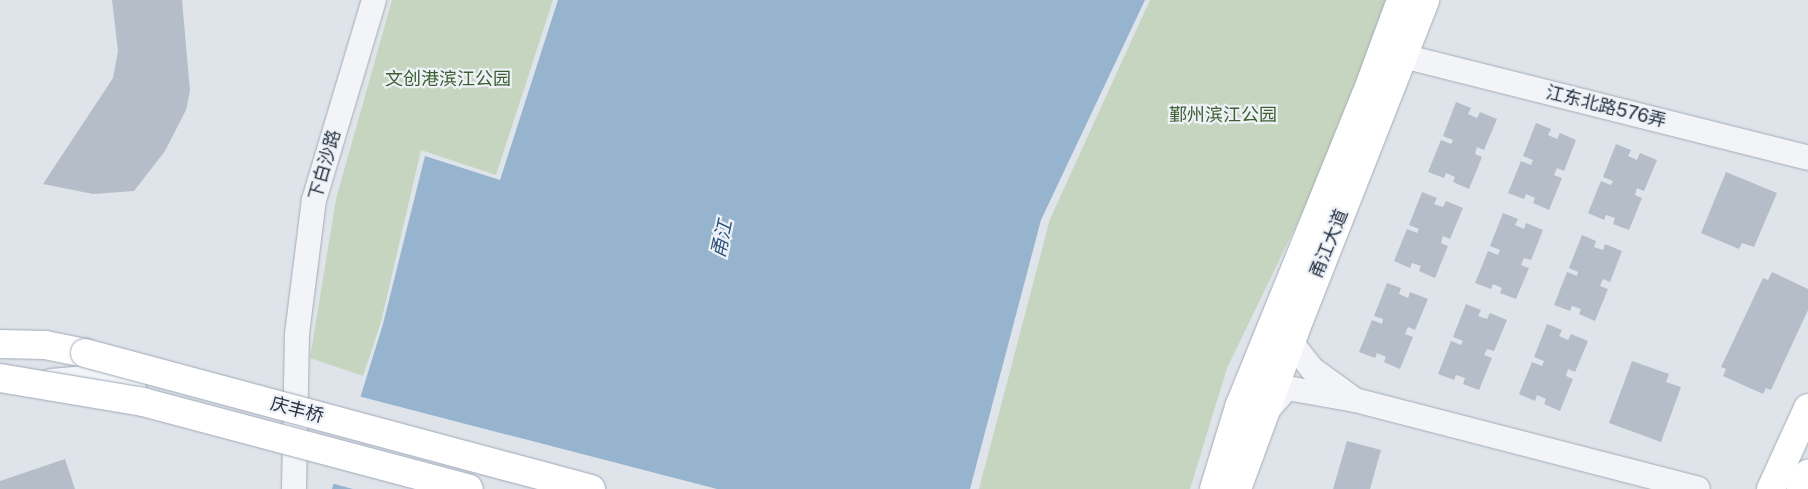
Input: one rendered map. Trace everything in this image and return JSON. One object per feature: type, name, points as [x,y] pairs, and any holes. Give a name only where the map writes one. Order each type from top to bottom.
[{"type":"main road","name":"甬江大道","points":[[1232,488],[1239,406],[1366,95],[1400,0]]},
{"type":"main road","name":"甬江大道","points":[[1232,488],[1425,0]]},
{"type":"main road","name":"庆丰桥","points":[[0,344],[45,345],[85,353],[591,489]]},
{"type":"main road","name":"庆丰桥","points":[[0,378],[143,402],[469,489]]},
{"type":"main road","points":[[1771,489],[1808,408]]},
{"type":"main road","points":[[1802,489],[1808,474]]},
{"type":"street","name":"下白沙路","points":[[295,479],[297,334],[314,200],[374,0]]},
{"type":"street","name":"江东北路576弄","points":[[1403,56],[1808,158]]},
{"type":"street","points":[[1290,342],[1312,369],[1355,400]]},
{"type":"street","points":[[0,387],[86,378],[172,396],[264,423],[275,430],[290,449],[295,479]]},
{"type":"street","points":[[1262,416],[1287,388],[1355,400],[1698,489]]},
{"type":"green space","name":"文创港滨江公园","points":[[392,0],[553,0],[496,175],[421,150],[381,322],[363,376],[310,358],[336,199]]},
{"type":"green space","name":"鄞州滨江公园","points":[[1150,0],[1387,0],[1340,135],[1227,368],[1190,489],[979,489],[1050,219]]},
{"type":"water","name":"甬江","points":[[558,0],[1145,0],[1041,220],[970,489],[332,489],[383,324],[425,156],[500,180]]},
{"type":"pier","points":[[358,396],[717,489],[353,489],[331,483]]},
{"type":"building","points":[[112,0],[182,0],[190,91],[186,110],[165,151],[134,191],[93,194],[43,184],[113,78],[118,51]]},
{"type":"building","points":[[1456,102],[1471,108],[1468,114],[1477,118],[1480,112],[1497,119],[1484,150],[1477,147],[1475,154],[1482,157],[1469,189],[1453,182],[1455,177],[1446,173],[1444,178],[1428,172],[1441,140],[1451,144],[1453,140],[1443,136]]},
{"type":"building","points":[[1536,123],[1551,129],[1548,135],[1557,139],[1560,133],[1576,140],[1564,171],[1557,168],[1554,175],[1562,178],[1549,210],[1533,203],[1535,198],[1526,194],[1524,199],[1508,193],[1521,161],[1531,165],[1533,160],[1523,156]]},
{"type":"building","points":[[1616,144],[1631,150],[1628,156],[1637,160],[1640,153],[1657,160],[1644,191],[1637,188],[1635,195],[1642,198],[1629,230],[1613,224],[1615,218],[1606,215],[1604,220],[1588,213],[1601,181],[1611,185],[1613,181],[1603,177]]},
{"type":"building","points":[[1726,172],[1777,193],[1754,247],[1742,243],[1739,249],[1701,233]]},
{"type":"building","points":[[1422,192],[1437,198],[1434,204],[1443,207],[1446,201],[1463,208],[1450,239],[1443,236],[1441,243],[1448,246],[1435,278],[1419,271],[1421,266],[1412,263],[1410,268],[1394,261],[1407,229],[1417,233],[1419,229],[1409,225]]},
{"type":"building","points":[[1503,213],[1518,219],[1515,225],[1524,229],[1526,223],[1543,230],[1531,260],[1524,258],[1521,265],[1529,268],[1516,299],[1500,293],[1502,288],[1493,284],[1491,289],[1475,283],[1488,251],[1498,255],[1500,250],[1490,246]]},
{"type":"building","points":[[1582,235],[1596,241],[1594,247],[1603,250],[1605,244],[1622,251],[1610,282],[1603,279],[1600,286],[1608,289],[1595,321],[1579,314],[1581,309],[1572,306],[1570,311],[1554,305],[1567,272],[1577,276],[1578,272],[1569,268]]},
{"type":"building","points":[[1772,272],[1808,289],[1808,310],[1771,390],[1766,388],[1763,394],[1723,376],[1726,369],[1721,367],[1763,278],[1768,280]]},
{"type":"building","points":[[1387,283],[1401,288],[1399,294],[1408,298],[1410,292],[1428,299],[1415,330],[1408,327],[1405,334],[1413,337],[1400,369],[1384,362],[1386,357],[1377,353],[1375,358],[1359,352],[1372,320],[1382,324],[1383,319],[1374,316]]},
{"type":"building","points":[[1466,304],[1481,310],[1478,316],[1487,319],[1490,313],[1507,320],[1494,351],[1487,349],[1484,355],[1492,358],[1479,390],[1463,384],[1465,378],[1456,375],[1454,380],[1438,374],[1451,341],[1461,345],[1463,341],[1453,337]]},
{"type":"building","points":[[1547,324],[1562,330],[1559,336],[1568,340],[1571,334],[1588,341],[1575,372],[1568,369],[1566,376],[1573,379],[1560,411],[1544,404],[1546,399],[1537,395],[1535,401],[1519,394],[1532,362],[1542,366],[1544,361],[1534,357]]},
{"type":"building","points":[[1632,361],[1669,374],[1666,382],[1681,387],[1661,442],[1609,423]]},
{"type":"building","points":[[1347,441],[1381,450],[1370,489],[1333,489]]},
{"type":"building","points":[[65,459],[75,489],[0,489],[0,481]]}]
